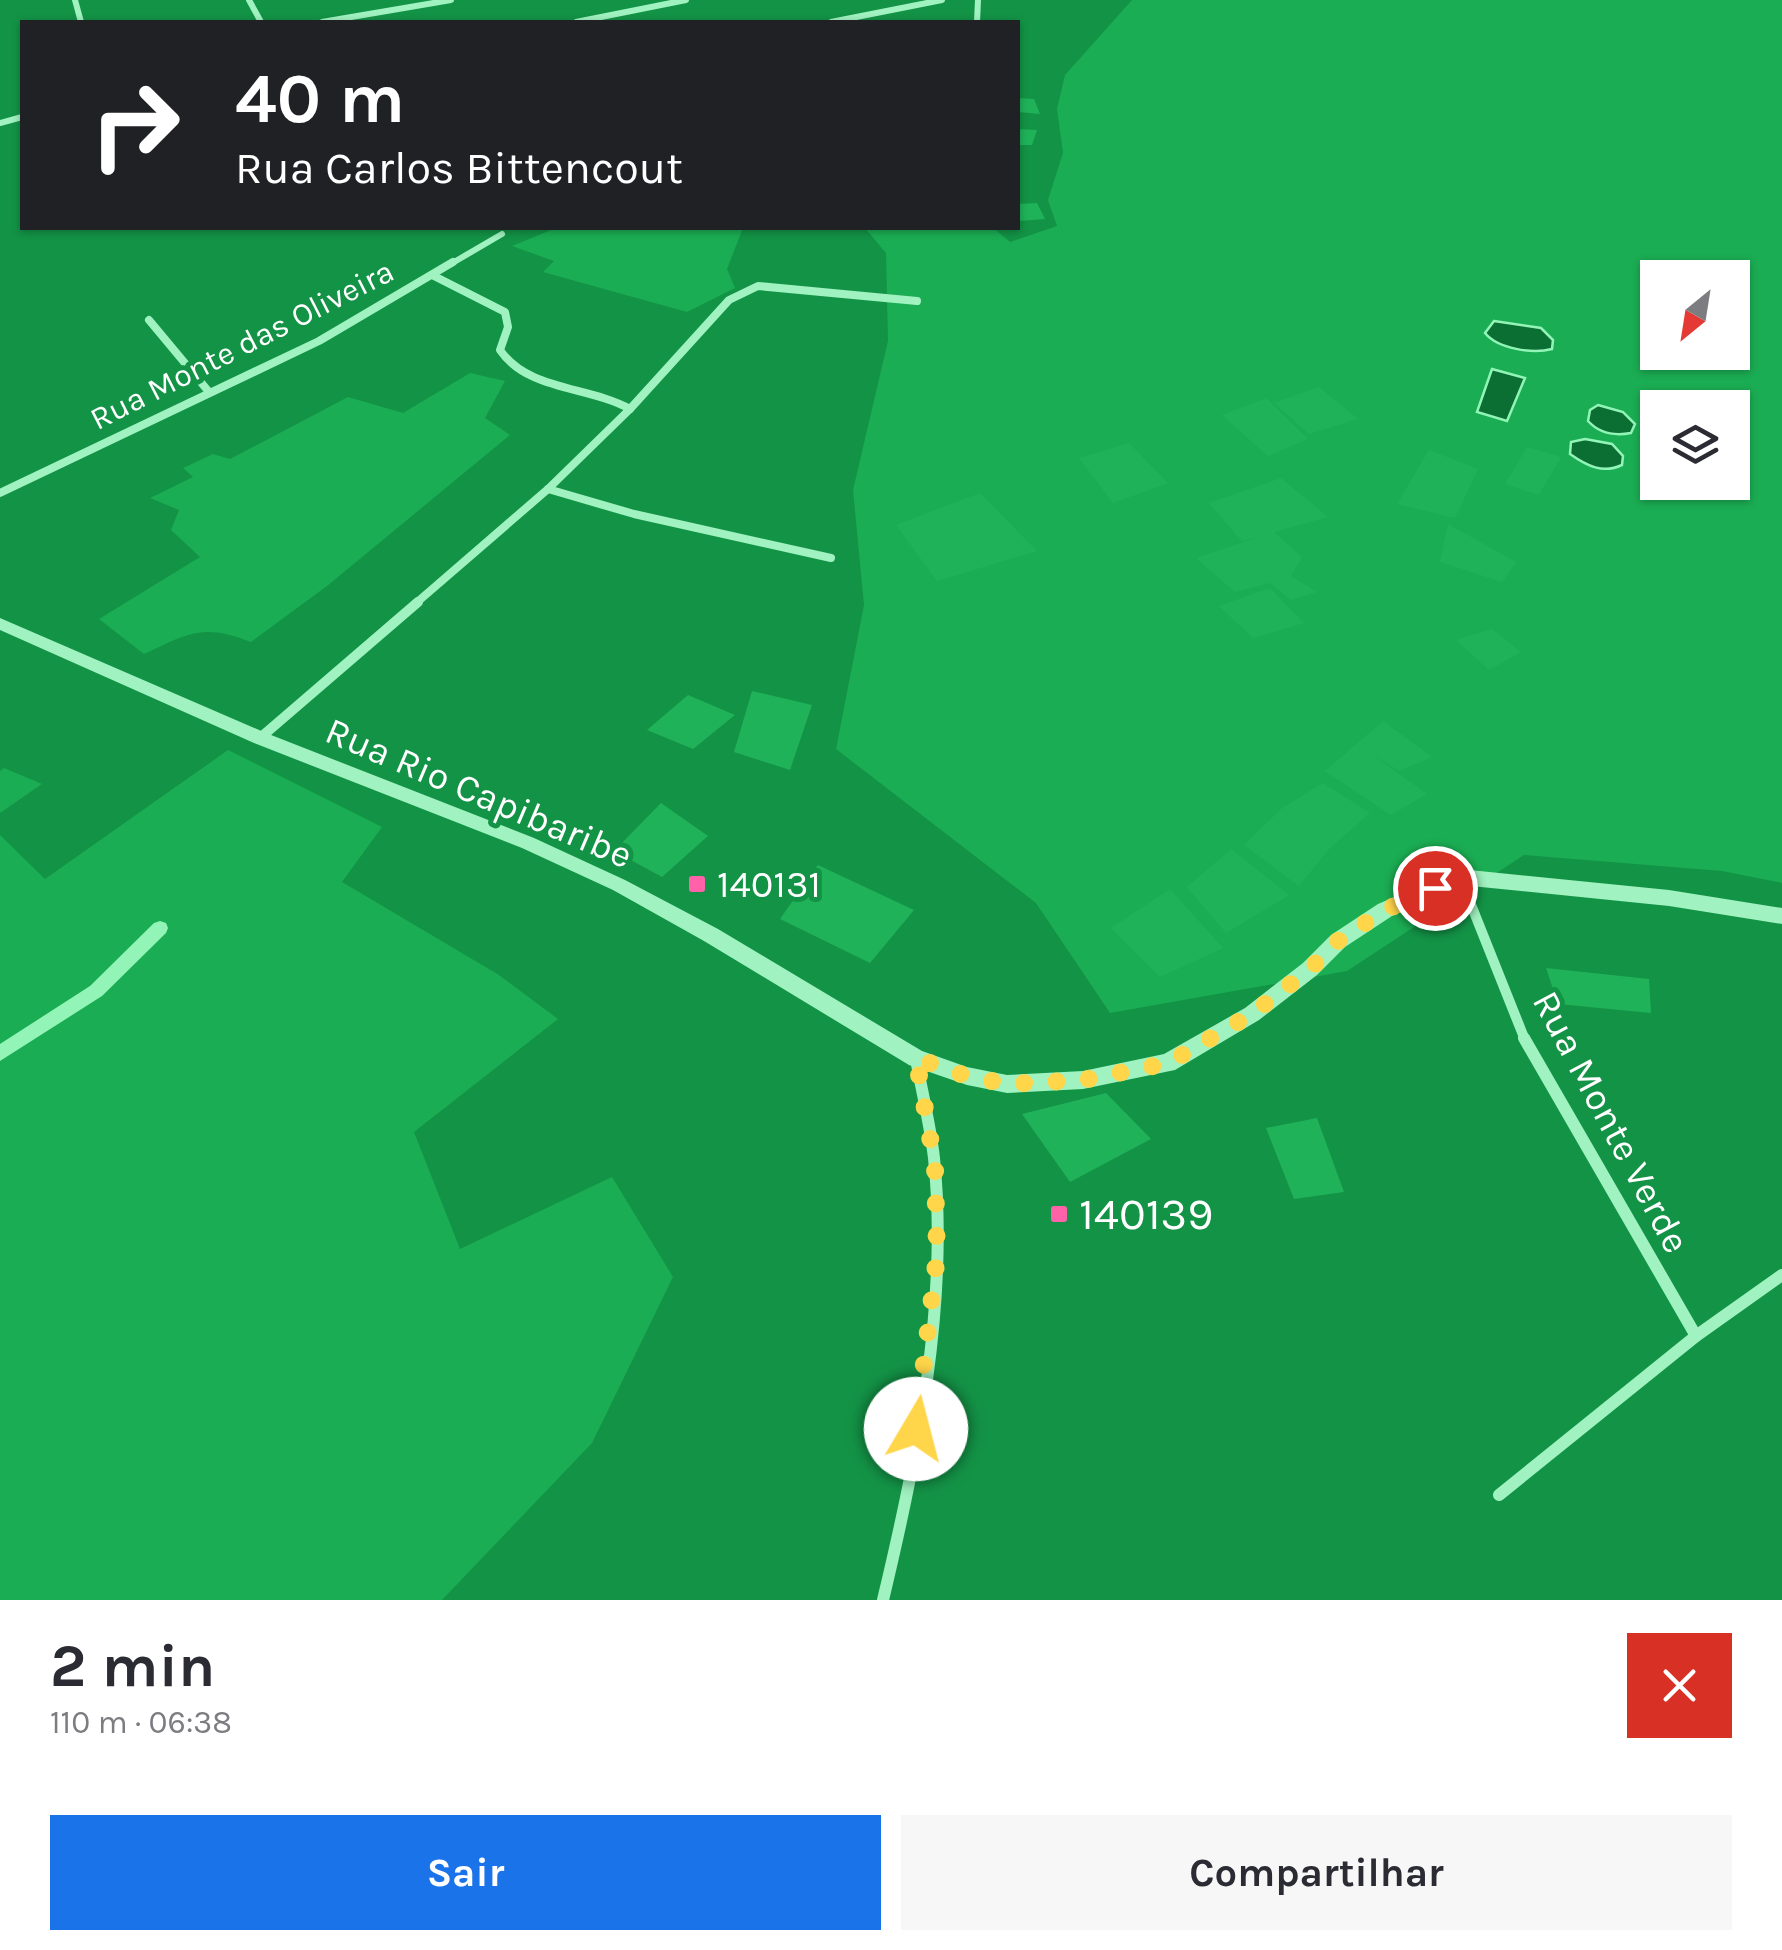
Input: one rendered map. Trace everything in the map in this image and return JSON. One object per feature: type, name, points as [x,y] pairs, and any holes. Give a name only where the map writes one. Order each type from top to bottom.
[{"type":"street","points":[[334,20],[451,0]]},
{"type":"street","points":[[586,20],[686,0]]},
{"type":"street","points":[[841,20],[942,0]]},
{"type":"street","name":"Rua Monte das Oliveira","points":[[0,493],[319,341],[502,234]]},
{"type":"street","points":[[434,276],[505,312],[508,327],[500,350],[513,369],[552,383],[594,390],[630,409]]},
{"type":"street","points":[[260,738],[548,489],[630,409],[729,300],[758,286],[918,301]]},
{"type":"street","points":[[148,320],[209,392]]},
{"type":"street","points":[[548,489],[634,514],[831,558]]},
{"type":"street","name":"Rua Rio Capibaribe","points":[[0,624],[260,738],[528,843],[619,885],[711,935],[916,1058],[966,1076],[1007,1084],[1083,1080],[1168,1063],[1252,1014],[1310,969],[1338,941],[1385,910],[1460,877]]},
{"type":"street","points":[[1460,877],[1670,898],[1782,916]]},
{"type":"street","name":"Rua Monte Verde","points":[[1460,877],[1529,1050],[1696,1336]]},
{"type":"street","points":[[883,1600],[909,1472],[937,1256],[935,1166],[916,1058]]},
{"type":"street","points":[[1499,1495],[1696,1336],[1782,1275]]},
{"type":"shaded area","points":[[1132,0],[1782,0],[1782,883],[1722,871],[1524,855],[1347,971],[1110,1013],[1036,903],[836,749],[864,605],[853,490],[888,341],[886,253],[867,230],[995,230],[1010,242],[1057,226],[1048,200],[1063,153],[1057,109],[1065,75]]},
{"type":"shaded area","points":[[551,230],[742,230],[727,269],[735,288],[687,312],[543,272],[554,261],[512,246]]},
{"type":"shaded area","points":[[1494,321],[1541,328],[1553,340],[1552,349],[1526,350],[1498,343],[1485,333]]},
{"type":"shaded area","points":[[1492,369],[1525,378],[1507,421],[1477,412]]},
{"type":"shaded area","points":[[470,373],[505,381],[485,418],[510,435],[327,586],[251,642],[220,633],[196,633],[144,654],[99,619],[200,557],[171,530],[179,510],[150,498],[193,477],[183,468],[213,454],[230,459],[348,397],[403,413]]},
{"type":"shaded area","points":[[1598,405],[1623,412],[1635,424],[1631,433],[1608,433],[1592,425],[1588,421],[1590,410]]},
{"type":"shaded area","points":[[1585,439],[1612,444],[1623,456],[1622,465],[1595,467],[1570,454],[1571,442]]},
{"type":"shaded area","points":[[228,750],[382,827],[342,882],[499,975],[558,1019],[414,1132],[460,1249],[612,1177],[673,1277],[592,1443],[442,1600],[0,1600],[0,835],[45,879]]},
{"type":"shaded area","points":[[4,768],[42,784],[0,813],[0,771]]},
{"type":"building","points":[[1020,98],[1034,99],[1040,114],[1020,112]]},
{"type":"building","points":[[1020,129],[1037,130],[1032,145],[1020,145]]},
{"type":"building","points":[[1037,203],[1045,219],[1020,221],[1020,204]]},
{"type":"building","points":[[1319,387],[1358,419],[1309,434],[1274,403]]},
{"type":"building","points":[[1266,398],[1308,439],[1268,456],[1222,415]]},
{"type":"building","points":[[1129,443],[1168,483],[1113,503],[1079,458]]},
{"type":"building","points":[[1527,447],[1561,457],[1539,495],[1505,484]]},
{"type":"building","points":[[1429,450],[1478,469],[1455,518],[1397,504]]},
{"type":"building","points":[[1281,478],[1328,517],[1274,532],[1302,557],[1291,576],[1317,592],[1291,600],[1270,583],[1235,592],[1196,558],[1259,537],[1242,541],[1209,503]]},
{"type":"building","points":[[980,493],[1037,551],[937,581],[896,525]]},
{"type":"building","points":[[1448,524],[1516,562],[1502,582],[1440,562]]},
{"type":"building","points":[[1270,588],[1304,623],[1253,638],[1219,606]]},
{"type":"building","points":[[1492,629],[1521,652],[1489,670],[1456,640]]},
{"type":"building","points":[[752,691],[812,705],[790,770],[734,752]]},
{"type":"building","points":[[688,695],[735,715],[693,749],[647,730]]},
{"type":"building","points":[[1383,721],[1432,757],[1399,771],[1370,753],[1427,794],[1391,815],[1325,771]]},
{"type":"building","points":[[1323,783],[1370,813],[1330,848],[1299,886],[1244,845],[1281,809]]},
{"type":"building","points":[[661,803],[708,836],[662,877],[614,851]]},
{"type":"building","points":[[1231,849],[1289,895],[1226,933],[1187,887]]},
{"type":"building","points":[[818,865],[914,910],[870,963],[780,919]]},
{"type":"building","points":[[1170,889],[1223,948],[1160,977],[1111,928]]},
{"type":"building","points":[[1546,968],[1649,979],[1651,1013],[1558,1004]]},
{"type":"building","points":[[1106,1093],[1151,1139],[1070,1182],[1022,1114]]},
{"type":"building","points":[[1317,1118],[1344,1192],[1294,1199],[1266,1128]]},
{"type":"waterway","points":[[0,1053],[96,991],[160,928]]},
{"type":"place","name":"140131","points":[[697,884]]},
{"type":"place","name":"140139","points":[[1059,1214]]},
{"type":"route","points":[[916,1429],[937,1256],[935,1166],[916,1058],[966,1076],[1007,1084],[1083,1080],[1168,1063],[1252,1014],[1310,969],[1338,941],[1385,910],[1435,888]]}]
